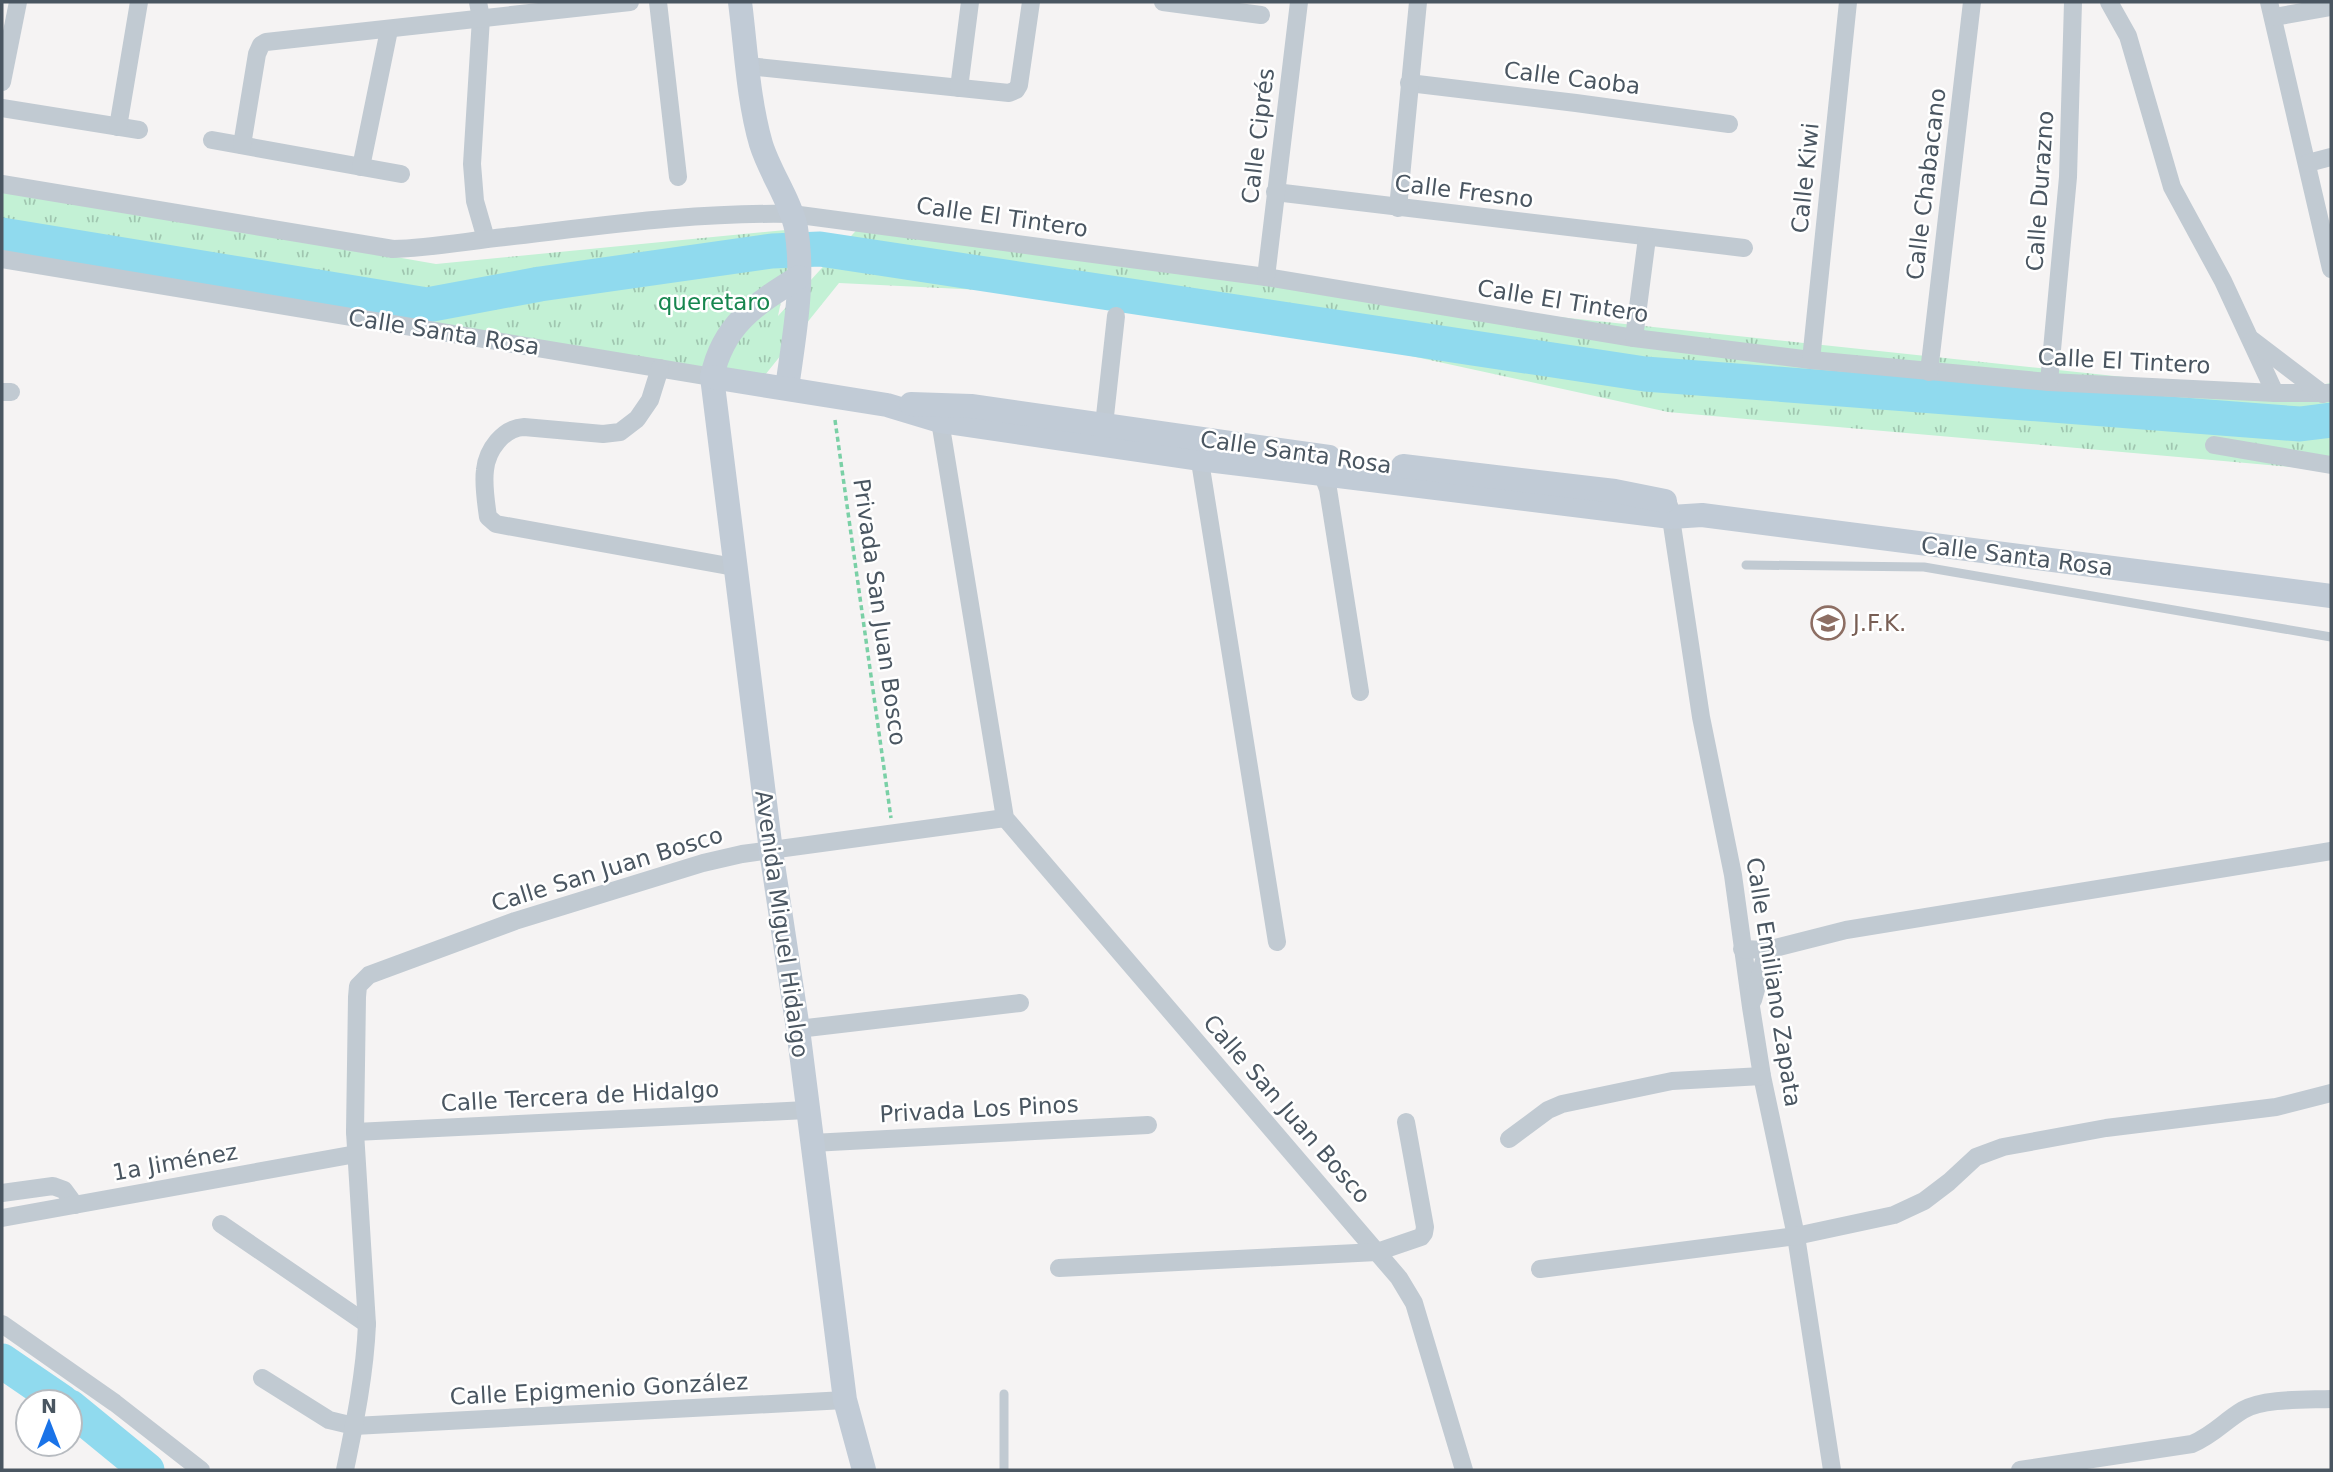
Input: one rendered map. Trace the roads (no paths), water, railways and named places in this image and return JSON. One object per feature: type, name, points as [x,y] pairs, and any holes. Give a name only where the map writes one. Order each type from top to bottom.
[{"type":"street","points":[[2,82],[18,2]]},
{"type":"street","points":[[118,127],[139,2]]},
{"type":"street","points":[[242,145],[257,54],[261,45],[389,30],[480,10],[511,13],[629,2]]},
{"type":"street","points":[[658,2],[678,177]]},
{"type":"street","points":[[740,2],[761,143],[771,173],[794,221],[799,272],[797,313],[787,388]]},
{"type":"street","points":[[959,88],[970,2]]},
{"type":"street","points":[[748,66],[1009,93],[1019,85],[1031,2]]},
{"type":"street","points":[[1163,2],[1261,15]]},
{"type":"street","name":"Calle Ciprés","points":[[1266,277],[1299,2]]},
{"type":"street","points":[[1398,208],[1418,2]]},
{"type":"street","name":"Calle Kiwi","points":[[1811,360],[1847,2]]},
{"type":"street","name":"Calle Chabacano","points":[[1929,372],[1972,2]]},
{"type":"street","name":"Calle Durazno","points":[[2049,382],[2068,177],[2073,2]]},
{"type":"street","points":[[2109,2],[2128,36],[2172,187],[2223,281],[2275,393]]},
{"type":"street","points":[[2331,7],[2272,9],[2331,266]]},
{"type":"street","points":[[480,10],[472,164],[474,201],[486,239]]},
{"type":"street","points":[[361,167],[389,30]]},
{"type":"street","name":"Calle Caoba","points":[[1409,83],[1729,124]]},
{"type":"street","points":[[2,108],[139,130]]},
{"type":"street","points":[[212,141],[401,174]]},
{"type":"street","points":[[2308,163],[2331,157]]},
{"type":"street","name":"Calle El Tintero","points":[[2,184],[393,248],[427,248],[681,216],[744,213],[1266,277],[1634,338],[1811,360],[2049,382],[2327,393]]},
{"type":"street","name":"Calle Fresno","points":[[1275,192],[1744,248]]},
{"type":"street","points":[[1634,338],[1647,238]]},
{"type":"street","name":"Calle Santa Rosa","points":[[2,259],[887,405],[940,421],[1069,430],[2331,596]]},
{"type":"street","points":[[712,377],[716,356],[734,325],[799,272]]},
{"type":"street","points":[[1104,425],[1116,316]]},
{"type":"street","points":[[2252,340],[2327,393]]},
{"type":"street","points":[[660,368],[650,400],[637,419],[620,432],[603,434],[514,427],[501,436],[485,468],[488,517],[496,524],[734,567]]},
{"type":"street","name":"Avenida Miguel Hidalgo","points":[[712,377],[734,567],[845,1400],[864,1470]]},
{"type":"street","name":"Calle Santa Rosa","points":[[887,405],[971,406],[1069,430],[1104,425],[1198,449]]},
{"type":"street","points":[[940,421],[1005,818]]},
{"type":"street","points":[[2214,445],[2331,465]]},
{"type":"street","points":[[1198,449],[1277,942]]},
{"type":"street","points":[[1319,464],[1328,489],[1360,692]]},
{"type":"street","name":"Calle Emiliano Zapata","points":[[1669,510],[1701,717],[1733,875],[1762,1076],[1796,1236],[1832,1470]]},
{"type":"street","name":"Calle San Juan Bosco","points":[[355,1132],[356,997],[358,986],[369,975],[515,921],[703,863],[742,854],[1005,818],[1399,1278],[1414,1303],[1464,1470]]},
{"type":"street","points":[[1742,949],[1767,950],[1846,930],[2331,851]]},
{"type":"street","points":[[1751,1007],[1767,950]]},
{"type":"street","points":[[797,1029],[1020,1003]]},
{"type":"street","points":[[1509,1139],[1562,1104],[1672,1081],[1762,1076]]},
{"type":"street","points":[[1540,1269],[1796,1236],[1894,1215],[1924,1201],[1976,1157],[2003,1147],[2106,1128],[2276,1107],[2331,1093]]},
{"type":"street","name":"Calle Tercera de Hidalgo","points":[[355,1132],[807,1110]]},
{"type":"street","points":[[1059,1268],[1377,1252],[1421,1237],[1424,1233],[1406,1122]]},
{"type":"street","name":"Privada Los Pinos","points":[[812,1143],[1148,1125]]},
{"type":"street","points":[[345,1470],[354,1426],[367,1324],[355,1132]]},
{"type":"street","name":"1a Jiménez","points":[[2,1218],[356,1154]]},
{"type":"street","points":[[2,1193],[52,1186],[64,1190],[75,1205]]},
{"type":"street","points":[[222,1224],[367,1324]]},
{"type":"street","points":[[2,1324],[115,1403],[201,1470]]},
{"type":"street","points":[[262,1378],[329,1420],[354,1426]]},
{"type":"street","points":[[2020,1470],[2192,1444],[2210,1436],[2244,1410],[2261,1404],[2331,1399]]},
{"type":"street","name":"Calle Epigmenio González","points":[[354,1426],[845,1400]]},
{"type":"lane","points":[[1746,565],[1924,567],[2331,637]]},
{"type":"lane","points":[[1003,1394],[1004,1470]]},
{"type":"waterway","points":[[2,235],[427,305],[540,284],[772,251],[820,249],[1645,374],[2300,424],[2331,420]]},
{"type":"waterway","points":[[2,1361],[42,1388]]},
{"type":"waterway","points":[[84,1418],[147,1470]]},
{"type":"place","name":"J.F.K.","points":[[1828,623]]},
{"type":"park label","name":"queretaro","points":[[714,302]]}]
